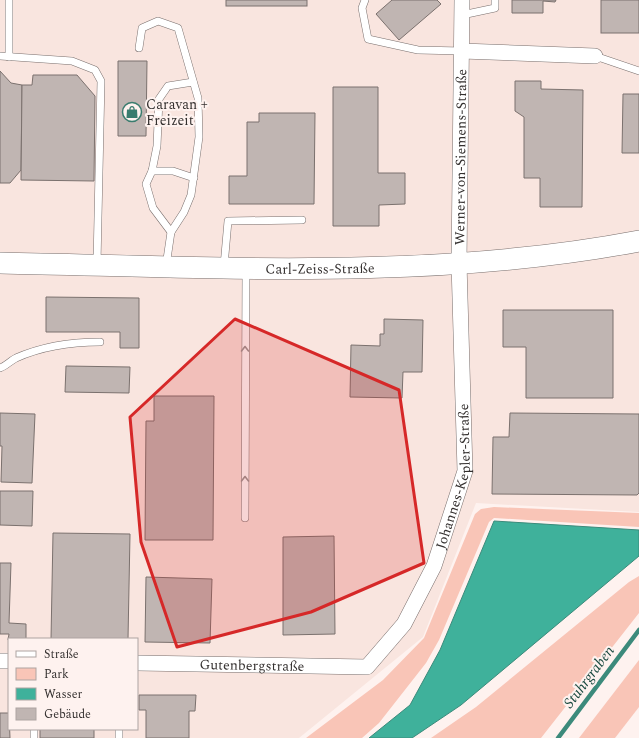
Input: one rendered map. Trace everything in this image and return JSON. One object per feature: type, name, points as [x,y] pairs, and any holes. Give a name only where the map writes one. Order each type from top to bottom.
[{"type":"main road","name":"Carl-Zeiss-Straße","points":[[0,264],[165,268],[309,269],[459,264],[529,258],[592,250],[639,241]]},
{"type":"street","name":"Werner-von-Siemens-Straße","points":[[459,264],[462,0]]},
{"type":"street","name":"Werner-von-Siemens-Straße","points":[[462,51],[595,56]]},
{"type":"street","name":"Johannes-Kepler-Straße","points":[[368,667],[404,624],[434,566],[465,472],[459,264]]},
{"type":"street","name":"Gutenbergstraße","points":[[138,663],[368,667]]},
{"type":"lane","points":[[9,0],[9,57]]},
{"type":"lane","points":[[365,0],[362,8],[368,39],[418,50],[462,51]]},
{"type":"lane","points":[[462,15],[495,8],[495,0]]},
{"type":"lane","points":[[139,48],[142,28],[158,21],[178,28],[198,98],[199,137],[191,195],[184,212],[171,232],[165,268]]},
{"type":"lane","points":[[0,56],[72,61],[95,70],[101,81],[97,266]]},
{"type":"lane","points":[[595,56],[639,71]]},
{"type":"lane","points":[[171,232],[153,208],[146,184],[152,171],[157,146],[159,99],[168,86],[194,82]]},
{"type":"lane","points":[[152,171],[173,171],[194,178]]},
{"type":"lane","points":[[224,268],[228,221],[302,220]]},
{"type":"lane","points":[[245,518],[246,269]]},
{"type":"lane","points":[[0,368],[15,358],[55,344],[100,342]]},
{"type":"highlighted area","points":[[235,319],[399,390],[424,563],[311,612],[177,647],[141,542],[130,417]]},
{"type":"shaded area","points":[[0,0],[639,0],[639,512],[476,503],[423,637],[299,738],[0,738]]},
{"type":"green space","points":[[494,507],[639,513],[639,527],[494,518],[489,522],[439,640],[426,663],[379,723],[362,738],[306,738],[383,680],[424,638],[475,514],[481,509]]},
{"type":"green space","points":[[639,576],[639,613],[541,738],[431,738],[476,707],[629,582]]},
{"type":"green space","points":[[639,660],[639,707],[615,738],[579,738]]},
{"type":"water","points":[[494,521],[639,530],[639,556],[461,705],[412,738],[369,738],[410,705],[440,650]]},
{"type":"building","points":[[226,0],[307,0],[307,6],[226,6]]},
{"type":"building","points":[[392,0],[437,0],[441,4],[399,40],[376,14]]},
{"type":"building","points":[[512,0],[556,0],[555,2],[543,1],[543,13],[512,13]]},
{"type":"building","points":[[601,0],[639,0],[639,33],[601,33]]},
{"type":"building","name":"Caravan + Freizeit","points":[[118,61],[147,61],[146,136],[118,136]]},
{"type":"building","points":[[0,71],[11,83],[22,85],[21,170],[10,183],[0,183]]},
{"type":"building","points":[[33,75],[77,75],[95,96],[94,181],[21,180],[22,85],[32,85]]},
{"type":"building","points":[[515,81],[541,81],[541,89],[583,90],[582,207],[540,207],[540,178],[524,178],[524,117],[515,111]]},
{"type":"building","points":[[333,87],[378,87],[378,173],[405,173],[405,204],[379,205],[379,226],[333,226]]},
{"type":"building","points":[[623,94],[639,94],[639,153],[622,153]]},
{"type":"building","points":[[259,113],[315,113],[314,204],[229,204],[229,176],[247,176],[247,122],[259,122]]},
{"type":"building","points":[[46,297],[139,298],[139,348],[120,348],[120,332],[46,332]]},
{"type":"building","points":[[503,310],[613,310],[613,398],[526,398],[526,347],[503,347]]},
{"type":"building","points":[[384,319],[423,320],[422,372],[403,372],[402,398],[350,397],[351,345],[380,346],[380,334],[384,334]]},
{"type":"building","points":[[66,366],[130,367],[129,393],[65,392]]},
{"type":"building","points":[[154,396],[214,396],[213,540],[145,540],[146,421],[154,421]]},
{"type":"building","points":[[0,413],[35,414],[32,483],[1,482],[2,446],[0,446]]},
{"type":"building","points":[[510,413],[639,414],[639,493],[637,495],[492,494],[493,437],[509,437]]},
{"type":"building","points":[[0,491],[33,491],[32,526],[0,525]]},
{"type":"building","points":[[53,533],[130,534],[128,638],[51,638]]},
{"type":"building","points":[[334,536],[335,634],[283,635],[283,537]]},
{"type":"building","points":[[0,563],[11,563],[9,623],[26,624],[26,638],[8,638],[9,634],[0,634]]},
{"type":"building","points":[[146,577],[212,579],[210,643],[145,642]]},
{"type":"building","points":[[139,695],[196,695],[195,711],[189,711],[189,738],[146,738],[146,710],[139,710]]},
{"type":"building","points":[[0,713],[8,713],[8,730],[10,730],[10,738],[0,738]]},
{"type":"building","points":[[40,730],[94,730],[94,738],[40,738]]},
{"type":"waterway","name":"Stuhrgraben","points":[[558,738],[639,630]]},
{"type":"place","name":"Caravan + Freizeit","points":[[132,112]]}]
